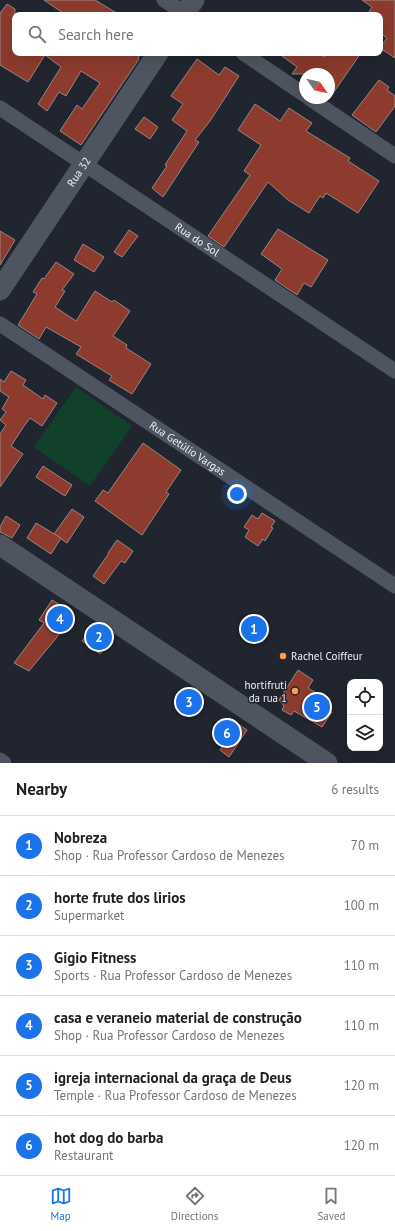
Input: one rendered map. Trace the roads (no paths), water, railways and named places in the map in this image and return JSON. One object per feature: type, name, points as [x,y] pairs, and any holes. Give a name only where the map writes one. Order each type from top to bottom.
[{"type":"main road","name":"Rua 32","points":[[0,290],[156,56]]},
{"type":"main road","points":[[0,544],[327,763]]},
{"type":"street","points":[[164,0],[187,11]]},
{"type":"street","points":[[247,56],[299,91]]},
{"type":"street","points":[[318,104],[395,156]]},
{"type":"street","name":"Rua do Sol","points":[[0,108],[395,371]]},
{"type":"street","name":"Rua Getúlio Vargas","points":[[0,324],[395,586]]},
{"type":"street","points":[[0,760],[4,763]]},
{"type":"place","name":"casa e veraneio material de construção","points":[[60,619]]},
{"type":"place","name":"Nobreza","points":[[254,629]]},
{"type":"place","name":"horte frute dos lirios","points":[[99,637]]},
{"type":"place","name":"Rachel Coiffeur","points":[[283,656]]},
{"type":"place","name":"hortifruti da rua 1","points":[[295,691]]},
{"type":"place","name":"Gigio Fitness","points":[[189,702]]},
{"type":"place","name":"igreja internacional da graça de Deus","points":[[317,707]]},
{"type":"place","name":"hot dog do barba","points":[[227,733]]}]
